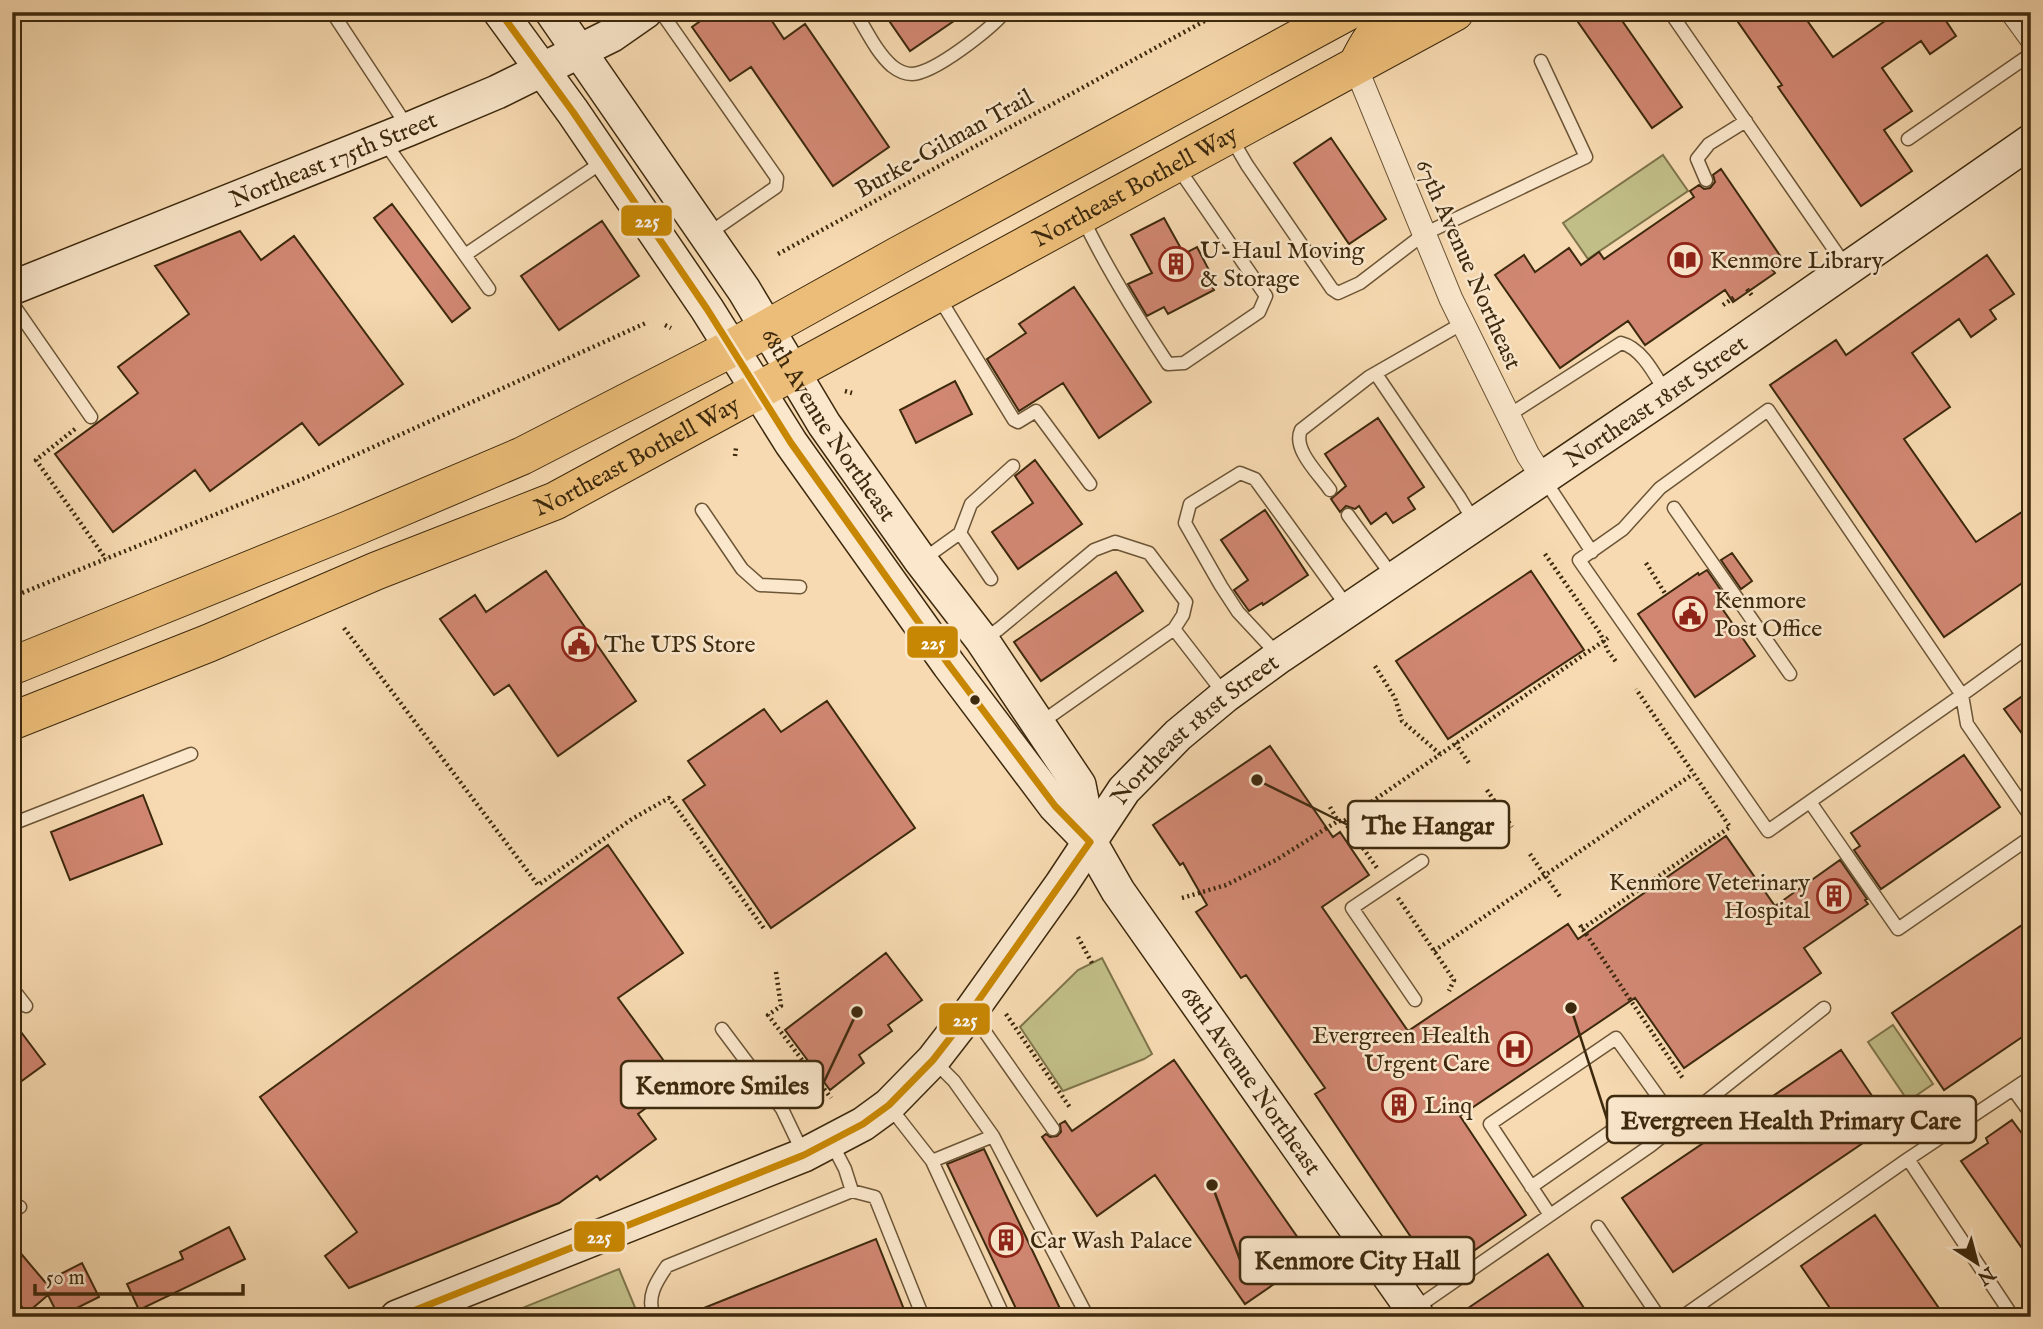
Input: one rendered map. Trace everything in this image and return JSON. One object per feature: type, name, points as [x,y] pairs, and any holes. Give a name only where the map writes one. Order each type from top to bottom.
[{"type":"main road","name":"Northeast Bothell Way","points":[[12,666],[348,530],[522,456],[768,329],[898,255],[1348,12]]},
{"type":"main road","points":[[1356,68],[1370,40],[1399,12]]},
{"type":"main road","name":"Northeast Bothell Way","points":[[12,721],[209,643],[376,571],[555,501],[1455,12]]},
{"type":"street","name":"68th Avenue Northeast","points":[[500,12],[573,112],[707,309],[790,443],[949,665],[1055,806],[1090,842],[1118,891],[1415,1313]]},
{"type":"street","name":"68th Avenue Northeast","points":[[552,12],[744,290],[824,424],[921,561],[982,640],[1079,785],[1090,842]]},
{"type":"street","name":"Northeast 175th Street","points":[[12,288],[396,135],[496,92],[612,35],[645,12]]},
{"type":"street","points":[[2012,12],[2031,38]]},
{"type":"street","name":"67th Avenue Northeast","points":[[1356,68],[1463,323],[1528,455],[1543,478]]},
{"type":"street","name":"Northeast 181st Street","points":[[397,1317],[818,1148],[863,1124],[888,1105],[933,1060],[971,1011],[1124,790],[1178,735],[1280,656],[1667,394],[2031,141]]},
{"type":"lane","points":[[332,12],[396,135],[465,255],[489,289]]},
{"type":"lane","points":[[661,12],[777,178],[776,187],[707,235]]},
{"type":"lane","points":[[855,12],[883,56],[894,67],[909,74],[931,69],[994,25],[1005,12]]},
{"type":"lane","points":[[1670,12],[1847,268]]},
{"type":"lane","points":[[1908,139],[2031,54]]},
{"type":"lane","points":[[1230,136],[1332,289],[1338,293],[1360,283],[1424,234],[1586,158],[1541,61]]},
{"type":"lane","points":[[1706,180],[1696,159],[1709,144],[1746,121]]},
{"type":"lane","points":[[465,255],[605,160]]},
{"type":"lane","points":[[1081,215],[1096,247],[1136,316],[1168,364],[1184,363],[1259,312],[1266,296],[1176,165]]},
{"type":"lane","points":[[936,293],[1014,420],[1018,422],[1036,411],[1090,484]]},
{"type":"lane","points":[[12,303],[91,417]]},
{"type":"lane","points":[[1330,490],[1300,449],[1297,438],[1301,430],[1376,373],[1463,323]]},
{"type":"lane","points":[[1509,415],[1621,343],[1629,345],[1638,353],[1667,394]]},
{"type":"lane","points":[[1376,373],[1475,524]]},
{"type":"lane","points":[[2031,645],[1962,695],[1768,831],[1579,560],[1623,530],[1660,488],[1769,410],[1962,695],[1967,724],[2031,817]]},
{"type":"lane","points":[[921,561],[960,533],[971,504],[1013,466]]},
{"type":"lane","points":[[1280,656],[1238,612],[1221,586],[1185,523],[1190,504],[1240,472],[1255,479],[1349,610]]},
{"type":"lane","points":[[1543,478],[1592,552]]},
{"type":"lane","points":[[1674,508],[1790,674]]},
{"type":"lane","points":[[702,510],[742,569],[760,585],[800,587]]},
{"type":"lane","points":[[1348,515],[1394,578]]},
{"type":"lane","points":[[960,533],[991,579]]},
{"type":"lane","points":[[982,640],[1094,550],[1115,542],[1149,553],[1186,602],[1184,615],[1174,629],[1039,724]]},
{"type":"lane","points":[[1174,629],[1225,696]]},
{"type":"lane","points":[[12,824],[191,754]]},
{"type":"lane","points":[[1810,802],[1898,929],[2031,837]]},
{"type":"lane","points":[[1415,1000],[1352,908],[1422,861]]},
{"type":"lane","points":[[12,988],[26,1006]]},
{"type":"lane","points":[[1415,1313],[1650,1146],[1824,1008]]},
{"type":"lane","points":[[971,1011],[1053,1129]]},
{"type":"lane","points":[[722,1028],[782,1109],[818,1148],[845,1169],[852,1191]]},
{"type":"lane","points":[[1531,1187],[1659,1098],[1616,1038],[1490,1124],[1531,1187],[1550,1215]]},
{"type":"lane","points":[[933,1060],[954,1081],[993,1136],[1086,1314],[1080,1317]]},
{"type":"lane","points":[[1682,1317],[1908,1159],[2031,1077]]},
{"type":"lane","points":[[2013,1089],[2031,1114]]},
{"type":"lane","points":[[888,1105],[932,1161],[1004,1317]]},
{"type":"lane","points":[[932,1161],[993,1136]]},
{"type":"lane","points":[[1908,1159],[2013,1317]]},
{"type":"lane","points":[[654,1317],[652,1289],[667,1266],[852,1191],[875,1197],[923,1317]]},
{"type":"lane","points":[[1598,1227],[1659,1317]]},
{"type":"path","name":"Burke-Gilman Trail","points":[[778,254],[1221,12]]},
{"type":"path","points":[[1747,289],[1753,297]]},
{"type":"path","points":[[1723,305],[1736,296]]},
{"type":"path","points":[[12,597],[305,478],[648,322]]},
{"type":"path","points":[[664,325],[671,328]]},
{"type":"path","points":[[845,391],[852,393]]},
{"type":"path","points":[[91,417],[36,460],[106,559]]},
{"type":"path","points":[[735,456],[736,448]]},
{"type":"path","points":[[1545,554],[1606,640],[1617,663]]},
{"type":"path","points":[[1646,562],[1666,595]]},
{"type":"path","points":[[344,628],[538,885],[632,820],[669,798],[765,930]]},
{"type":"path","points":[[1182,898],[1226,885],[1276,860],[1341,821],[1606,640]]},
{"type":"path","points":[[1375,666],[1395,698],[1402,721],[1440,754]]},
{"type":"path","points":[[1636,689],[1730,827],[1581,927],[1684,1080]]},
{"type":"path","points":[[1455,743],[1469,763]]},
{"type":"path","points":[[1434,951],[1693,774]]},
{"type":"path","points":[[1487,790],[1512,827]]},
{"type":"path","points":[[1330,807],[1379,871]]},
{"type":"path","points":[[1371,807],[1383,825]]},
{"type":"path","points":[[1530,854],[1561,898]]},
{"type":"path","points":[[1396,895],[1454,979],[1450,991]]},
{"type":"path","points":[[1078,937],[1092,963]]},
{"type":"path","points":[[776,972],[781,1006],[768,1015],[831,1098]]},
{"type":"path","points":[[1006,1014],[1071,1109]]},
{"type":"path","points":[[783,1078],[804,1062]]},
{"type":"shaded area","points":[[1663,155],[1688,191],[1588,259],[1563,223]]},
{"type":"shaded area","points":[[1102,958],[1152,1054],[1063,1091],[1020,1027],[1078,970]]},
{"type":"shaded area","points":[[1893,1025],[1933,1084],[1908,1101],[1868,1042]]},
{"type":"shaded area","points":[[619,1269],[639,1317],[500,1317]]},
{"type":"building","points":[[713,12],[766,12],[784,39],[805,24],[889,147],[833,186],[751,67],[730,81],[692,27]]},
{"type":"building","points":[[883,12],[967,12],[910,51]]},
{"type":"building","points":[[1571,12],[1616,12],[1682,107],[1652,128]]},
{"type":"building","points":[[1731,12],[1801,12],[1833,57],[1898,12],[1940,12],[1956,36],[1930,54],[1921,41],[1882,68],[1912,111],[1884,130],[1912,171],[1861,206],[1778,87],[1782,85]]},
{"type":"building","points":[[1331,138],[1386,219],[1349,244],[1294,163]]},
{"type":"building","name":"Kenmore Library","points":[[1721,169],[1783,260],[1771,268],[1775,273],[1733,302],[1725,290],[1645,345],[1628,321],[1560,368],[1495,275],[1524,255],[1535,272],[1569,248],[1581,265],[1599,252],[1604,259],[1694,197],[1690,191],[1699,185],[1704,189],[1710,188],[1715,182],[1713,175]]},
{"type":"building","points":[[392,204],[470,308],[452,322],[374,218]]},
{"type":"building","name":"U-Haul Moving & Storage","points":[[1164,218],[1184,254],[1197,247],[1214,280],[1210,282],[1214,290],[1168,314],[1164,307],[1147,316],[1128,284],[1152,273],[1131,235]]},
{"type":"building","points":[[602,221],[639,276],[559,330],[521,276]]},
{"type":"building","points":[[240,231],[261,260],[294,236],[403,384],[319,445],[302,423],[210,491],[195,470],[113,532],[55,454],[138,393],[118,367],[189,314],[155,266]]},
{"type":"building","points":[[1987,255],[2014,294],[1990,310],[1996,319],[1971,337],[1959,319],[1912,353],[1950,407],[1904,439],[1976,542],[2031,506],[2031,577],[1944,637],[1770,385],[1836,340],[1846,355]]},
{"type":"building","points":[[1074,287],[1151,402],[1099,438],[1063,383],[1019,411],[987,359],[1026,333],[1019,324]]},
{"type":"building","points":[[955,381],[972,414],[916,443],[900,410]]},
{"type":"building","points":[[1378,418],[1424,487],[1408,498],[1415,509],[1393,523],[1386,513],[1371,524],[1359,506],[1355,509],[1346,506],[1340,512],[1331,499],[1346,486],[1325,454]]},
{"type":"building","points":[[1035,460],[1082,524],[1018,569],[992,532],[1033,503],[1015,476]]},
{"type":"building","points":[[1265,510],[1308,575],[1263,605],[1262,603],[1249,611],[1234,590],[1248,580],[1221,540]]},
{"type":"building","points":[[1732,553],[1752,581],[1741,589],[1721,560]]},
{"type":"building","points":[[1707,570],[1727,599],[1719,604],[1755,656],[1695,697],[1638,614],[1698,573],[1699,575]]},
{"type":"building","points":[[546,571],[636,701],[558,756],[509,685],[494,695],[440,619],[475,595],[486,612]]},
{"type":"building","points":[[1531,571],[1584,650],[1448,739],[1396,661]]},
{"type":"building","points":[[1116,572],[1143,611],[1041,681],[1014,642]]},
{"type":"building","points":[[2031,690],[2031,746],[2004,709]]},
{"type":"building","points":[[827,701],[915,828],[771,928],[683,800],[705,785],[688,761],[764,709],[781,732]]},
{"type":"building","points":[[1270,746],[1333,837],[1340,832],[1369,875],[1322,907],[1408,1031],[1568,924],[1578,939],[1726,836],[1775,906],[1840,860],[1868,904],[1804,948],[1821,973],[1684,1068],[1635,998],[1460,1116],[1526,1215],[1437,1276],[1315,1094],[1325,1088],[1246,975],[1241,978],[1196,912],[1207,905],[1183,863],[1180,865],[1153,825]]},
{"type":"building","points":[[1964,755],[2000,807],[1881,889],[1854,850],[1860,846],[1851,833]]},
{"type":"building","points":[[143,795],[162,844],[70,880],[51,832]]},
{"type":"building","points":[[608,845],[683,953],[618,998],[680,1083],[638,1114],[656,1139],[600,1180],[597,1176],[559,1203],[349,1288],[325,1256],[357,1232],[260,1097]]},
{"type":"building","points":[[2031,919],[2031,1031],[1944,1090],[1892,1013]]},
{"type":"building","points":[[886,953],[922,1000],[888,1025],[892,1031],[859,1055],[864,1063],[830,1090],[785,1030]]},
{"type":"building","points":[[12,1020],[45,1064],[12,1088]]},
{"type":"building","points":[[1841,1050],[1891,1124],[1673,1272],[1622,1198]]},
{"type":"building","points":[[1174,1060],[1312,1258],[1245,1304],[1155,1175],[1097,1216],[1042,1137],[1046,1134],[1050,1137],[1057,1136],[1061,1132],[1060,1124],[1065,1121],[1072,1131]]},
{"type":"building","points":[[2012,1120],[2031,1146],[2031,1261],[1961,1161],[1988,1143],[1986,1138]]},
{"type":"building","name":"Car Wash Palace","points":[[984,1149],[1064,1317],[1020,1317],[947,1164]]},
{"type":"building","points":[[1875,1215],[1945,1317],[1836,1317],[1801,1266]]},
{"type":"building","points":[[229,1227],[245,1259],[139,1310],[127,1284],[183,1259],[180,1252]]},
{"type":"building","points":[[876,1239],[907,1317],[684,1317],[684,1316]]},
{"type":"building","points":[[12,1243],[45,1282],[82,1263],[99,1297],[59,1317],[48,1295],[27,1313],[12,1295]]},
{"type":"building","points":[[1548,1254],[1590,1317],[1455,1317]]},
{"type":"transit line","name":"225","points":[[500,12],[573,112],[707,309],[791,443],[949,665],[1055,806],[1090,842]]},
{"type":"transit line","name":"225","points":[[398,1317],[804,1155],[863,1124],[889,1105],[933,1060],[971,1011],[1090,842]]},
{"type":"place","name":"Kenmore Library","points":[[1685,260]]},
{"type":"place","name":"U-Haul Moving & Storage","points":[[1176,264]]},
{"type":"place","name":"Kenmore Post Office","points":[[1690,614]]},
{"type":"place","name":"The UPS Store","points":[[579,644]]},
{"type":"place","name":"The Hangar","points":[[1257,780]]},
{"type":"place","name":"Kenmore Veterinary Hospital","points":[[1834,896]]},
{"type":"place","name":"Evergreen Health Primary Care","points":[[1571,1008]]},
{"type":"place","name":"Kenmore Smiles","points":[[857,1012]]},
{"type":"place","name":"Evergreen Health Urgent Care","points":[[1515,1049]]},
{"type":"place","name":"Linq","points":[[1399,1105]]},
{"type":"place","name":"Kenmore City Hall","points":[[1212,1185]]},
{"type":"place","name":"Car Wash Palace","points":[[1006,1240]]}]
